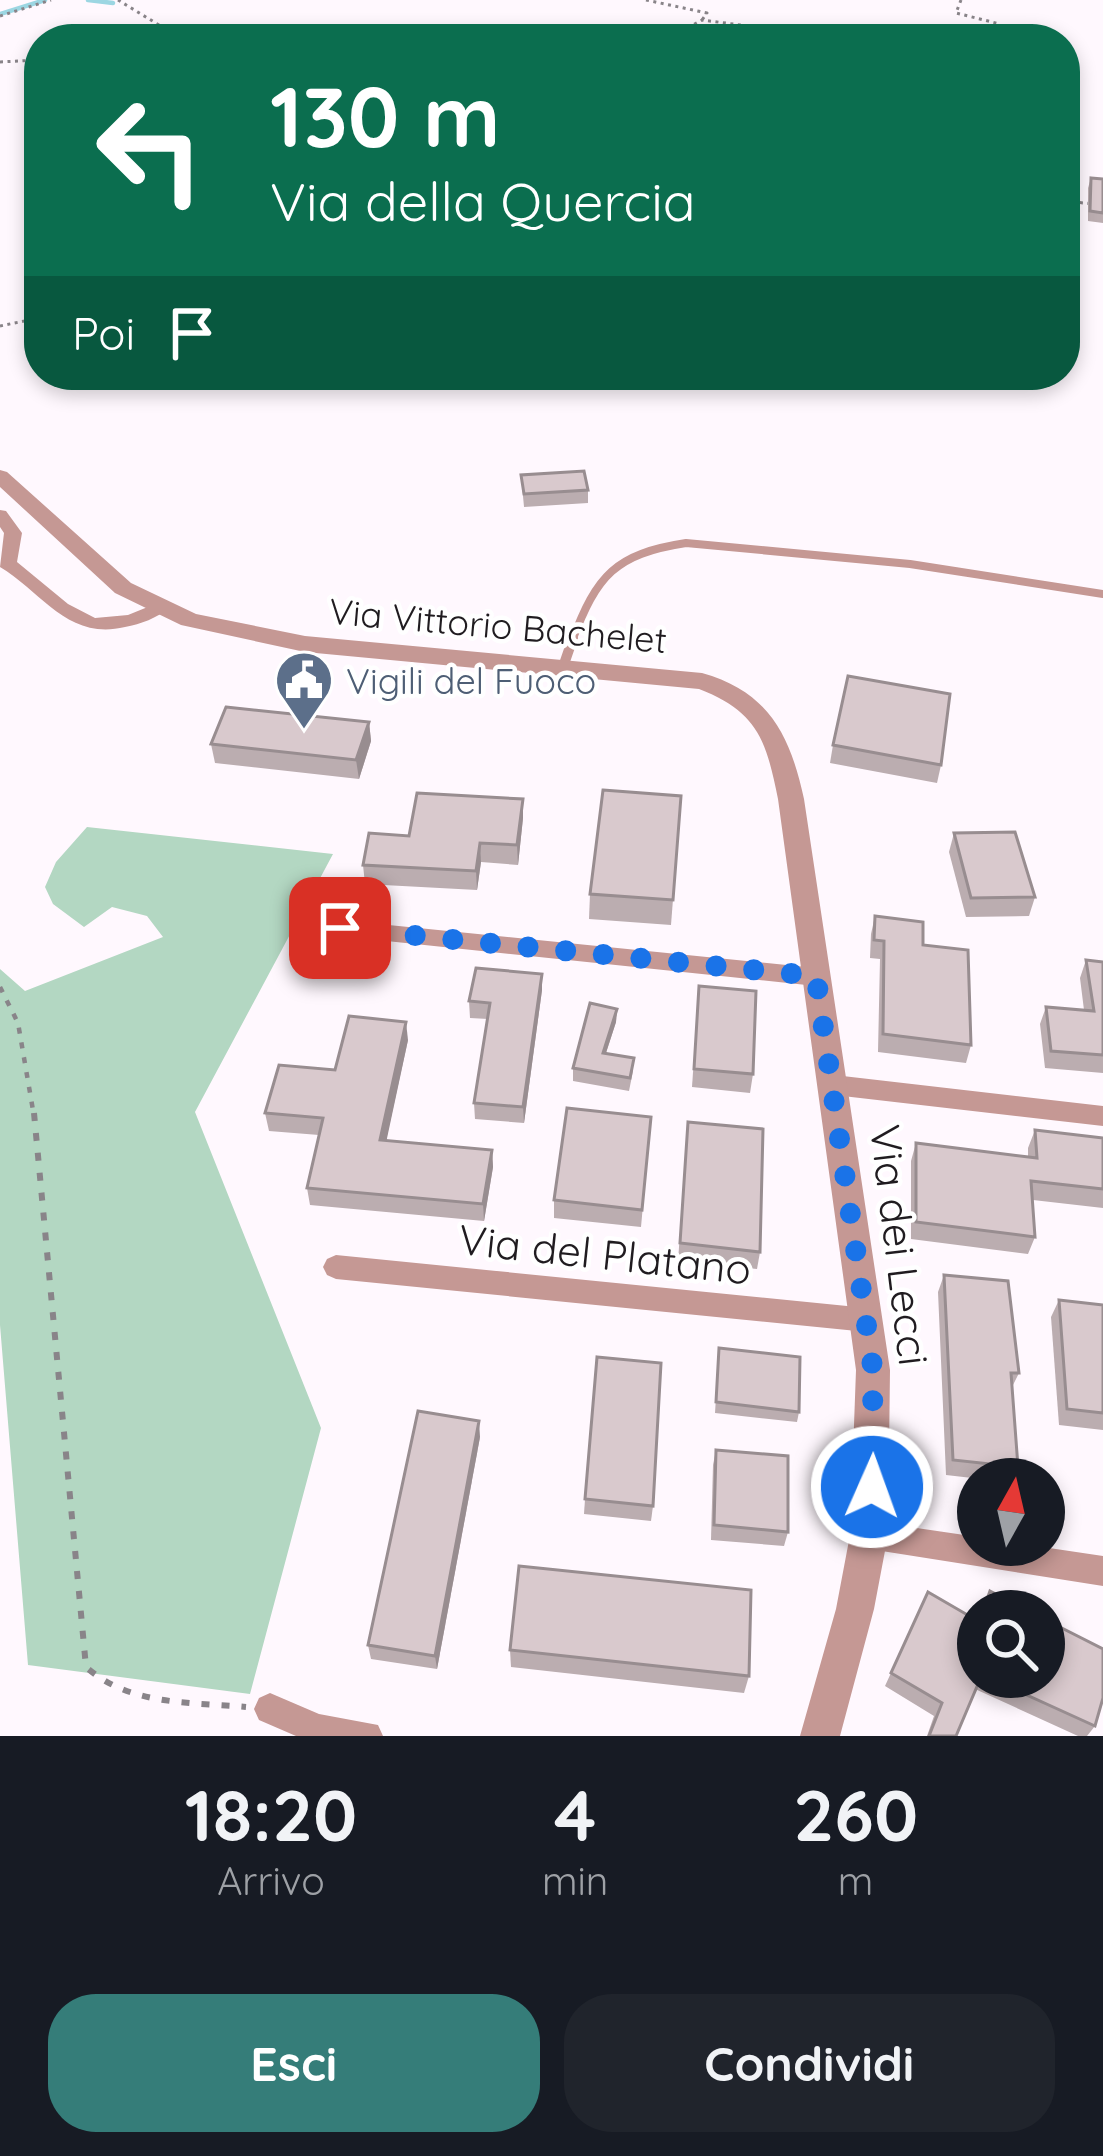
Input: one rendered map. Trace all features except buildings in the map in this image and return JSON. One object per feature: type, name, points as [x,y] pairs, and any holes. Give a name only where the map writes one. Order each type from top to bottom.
[{"type":"street","name":"Via Vittorio Bachelet","points":[[0,476],[98,569],[160,608],[263,638],[702,681],[728,690],[760,711],[781,751],[816,976]]},
{"type":"street","points":[[0,515],[13,533],[4,562],[85,625],[120,627],[160,608]]},
{"type":"street","points":[[340,928],[816,976]]},
{"type":"street","name":"Via dei Lecci","points":[[816,976],[867,1320],[874,1439],[869,1535],[855,1609],[820,1736]]},
{"type":"street","points":[[834,1085],[1103,1116]]},
{"type":"street","name":"Via del Platano","points":[[336,1267],[867,1320]]},
{"type":"street","points":[[869,1535],[1103,1571]]},
{"type":"street","points":[[270,1709],[319,1730],[367,1736]]},
{"type":"lane","points":[[562,667],[593,585],[617,562],[652,546],[686,542],[888,562],[1103,594]]},
{"type":"path","points":[[0,16],[52,0]]},
{"type":"path","points":[[118,0],[157,24]]},
{"type":"path","points":[[646,0],[707,13],[695,24]]},
{"type":"path","points":[[961,0],[956,14],[1000,24]]},
{"type":"path","points":[[702,20],[733,24]]},
{"type":"path","points":[[0,987],[18,1024],[30,1071],[86,1667],[98,1680],[130,1692],[270,1709]]},
{"type":"green space","points":[[87,827],[333,854],[195,1112],[321,1428],[250,1694],[28,1665],[0,1325],[0,969],[25,991],[163,937],[147,916],[112,907],[84,927],[53,904],[45,887],[56,862]]},
{"type":"waterway","points":[[0,14],[45,0]]},
{"type":"waterway","points":[[88,0],[113,3]]},
{"type":"place","name":"Vigili del Fuoco","points":[[304,731]]},
{"type":"route","points":[[340,928],[816,976],[873,1370],[872,1487]]}]
